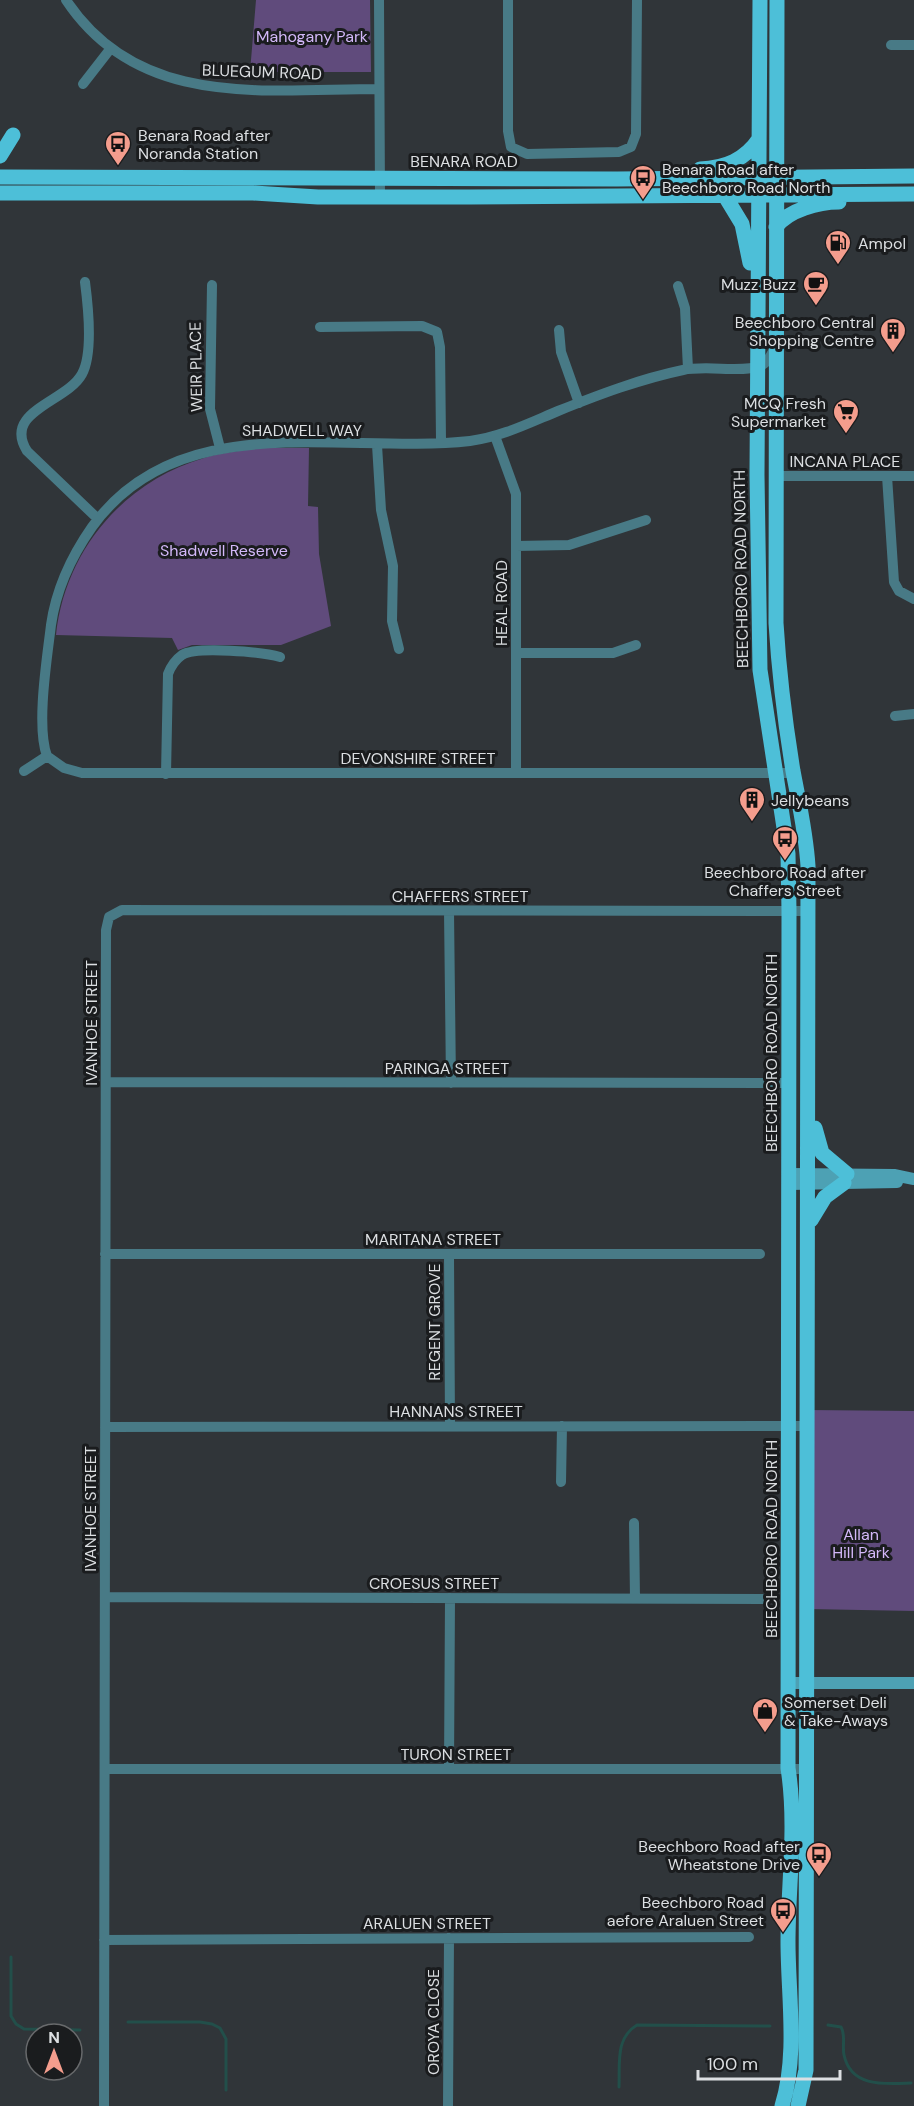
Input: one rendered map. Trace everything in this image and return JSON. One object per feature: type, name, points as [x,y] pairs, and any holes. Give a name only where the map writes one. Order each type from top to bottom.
[{"type":"main road","name":"BEECHBORO ROAD NORTH","points":[[760,0],[757,325],[760,670],[788,854],[789,911],[788,1768],[793,1798],[788,1941],[790,2069],[782,2106]]},
{"type":"main road","name":"BEECHBORO ROAD NORTH","points":[[777,0],[777,646],[793,773],[807,840],[809,1225],[806,2070],[798,2106]]},
{"type":"main road","points":[[0,156],[13,135]]},
{"type":"main road","points":[[616,179],[649,172],[713,169],[736,161],[749,153],[759,139]]},
{"type":"main road","points":[[880,198],[884,184],[894,176]]},
{"type":"main road","name":"BENARA ROAD","points":[[7,177],[616,179],[914,176]]},
{"type":"main road","name":"BENARA ROAD","points":[[7,177],[22,186],[137,185],[166,192]]},
{"type":"main road","points":[[196,178],[191,183],[231,187],[252,193]]},
{"type":"main road","points":[[510,179],[534,187],[562,187],[567,191],[568,197]]},
{"type":"main road","name":"BENARA ROAD","points":[[0,193],[166,192],[380,197],[777,195],[880,198],[914,194]]},
{"type":"main road","points":[[725,195],[742,224],[749,250],[752,300],[757,325]]},
{"type":"main road","points":[[776,227],[782,218],[809,207],[834,202],[880,198],[914,200]]},
{"type":"main road","points":[[809,1104],[822,1153],[846,1179],[825,1197],[809,1225]]},
{"type":"street","name":"BLUEGUM ROAD","points":[[66,0],[77,17],[111,48],[140,66],[192,85],[224,90],[380,89]]},
{"type":"street","points":[[379,0],[380,197]]},
{"type":"street","points":[[508,0],[508,131],[511,147],[527,154],[619,152],[631,147],[636,134],[637,0]]},
{"type":"street","points":[[891,45],[914,45]]},
{"type":"street","points":[[83,84],[111,48]]},
{"type":"street","points":[[85,282],[88,340],[84,371],[75,384],[26,417],[20,433],[21,442],[27,451],[98,519]]},
{"type":"street","name":"WEIR PLACE","points":[[212,285],[210,409],[220,448]]},
{"type":"street","points":[[678,286],[685,308],[688,369]]},
{"type":"street","points":[[320,327],[422,326],[437,332],[440,347],[441,441]]},
{"type":"street","points":[[559,330],[561,352],[579,403]]},
{"type":"street","points":[[776,344],[768,360],[758,367],[770,378],[776,390]]},
{"type":"street","name":"SHADWELL WAY","points":[[47,756],[42,730],[55,602],[76,550],[98,519],[132,487],[156,472],[220,448],[256,443],[377,445],[469,441],[495,436],[579,403],[658,376],[688,369],[758,367]]},
{"type":"street","name":"HEAL ROAD","points":[[495,436],[516,494],[516,773]]},
{"type":"street","points":[[377,445],[381,510],[393,566],[392,621],[399,649]]},
{"type":"street","points":[[757,454],[765,468],[776,476],[767,484],[757,505]]},
{"type":"street","name":"INCANA PLACE","points":[[776,476],[914,476]]},
{"type":"street","points":[[887,476],[894,582],[899,591],[914,599]]},
{"type":"street","points":[[516,546],[569,545],[646,519]]},
{"type":"street","points":[[516,653],[613,652],[636,645]]},
{"type":"street","points":[[166,774],[168,674],[176,660],[191,651],[263,652],[280,657]]},
{"type":"street","points":[[896,716],[914,714]]},
{"type":"street","points":[[24,771],[47,756]]},
{"type":"street","name":"DEVONSHIRE STREET","points":[[47,756],[64,768],[82,773],[793,773]]},
{"type":"street","name":"CHAFFERS STREET","points":[[112,914],[122,910],[807,911]]},
{"type":"street","points":[[449,911],[451,1083]]},
{"type":"street","name":"IVANHOE STREET","points":[[104,2106],[106,930],[112,914]]},
{"type":"street","name":"PARINGA STREET","points":[[106,1082],[789,1083]]},
{"type":"street","points":[[790,1179],[846,1179],[894,1175],[913,1179]]},
{"type":"street","name":"MARITANA STREET","points":[[105,1254],[760,1254]]},
{"type":"street","name":"REGENT GROVE","points":[[449,1254],[450,1426]]},
{"type":"street","points":[[561,1482],[562,1426]]},
{"type":"street","name":"HANNANS STREET","points":[[105,1427],[807,1426]]},
{"type":"street","points":[[634,1523],[635,1599]]},
{"type":"street","name":"CROESUS STREET","points":[[105,1597],[763,1599]]},
{"type":"street","points":[[449,1769],[450,1598]]},
{"type":"street","points":[[789,1683],[914,1683]]},
{"type":"street","name":"TURON STREET","points":[[105,1769],[807,1769]]},
{"type":"street","name":"ARALUEN STREET","points":[[105,1940],[749,1937]]},
{"type":"street","name":"OROYA CLOSE","points":[[448,2106],[449,1938]]},
{"type":"green space","name":"Mahogany Park","points":[[256,0],[370,0],[371,72],[250,72]]},
{"type":"green space","name":"Shadwell Reserve","points":[[259,448],[309,448],[308,506],[318,507],[319,554],[331,626],[281,645],[192,645],[178,650],[172,638],[56,635],[62,604],[85,548],[124,502],[148,484],[175,469],[211,456]]},
{"type":"green space","name":"Allan Hill Park","points":[[807,1410],[914,1411],[914,1611],[808,1609]]},
{"type":"waterway","points":[[11,1957],[11,2016],[16,2024],[24,2029]]},
{"type":"waterway","points":[[128,2022],[200,2022],[220,2028],[226,2039],[226,2090]]},
{"type":"waterway","points":[[619,2087],[619,2061],[622,2044],[630,2030],[637,2025],[770,2026]]},
{"type":"waterway","points":[[828,2025],[841,2027],[844,2055],[848,2066],[862,2079],[891,2084],[911,2083]]},
{"type":"place","name":"Benara Road after Noranda Station","points":[[118,167]]},
{"type":"place","name":"Benara Road after Beechboro Road North","points":[[643,201]]},
{"type":"place","name":"Ampol","points":[[838,266]]},
{"type":"place","name":"Muzz Buzz","points":[[816,307]]},
{"type":"place","name":"Beechboro Central Shopping Centre","points":[[893,354]]},
{"type":"place","name":"MCQ Fresh Supermarket","points":[[846,435]]},
{"type":"place","name":"Jellybeans","points":[[752,823]]},
{"type":"place","name":"Beechboro Road after Chaffers Street","points":[[785,862]]},
{"type":"place","name":"Somerset Deli & Take-Aways","points":[[765,1734]]},
{"type":"place","name":"Beechboro Road after Wheatstone Drive","points":[[819,1878]]},
{"type":"place","name":"Beechboro Road aefore Araluen Street","points":[[783,1934]]}]
